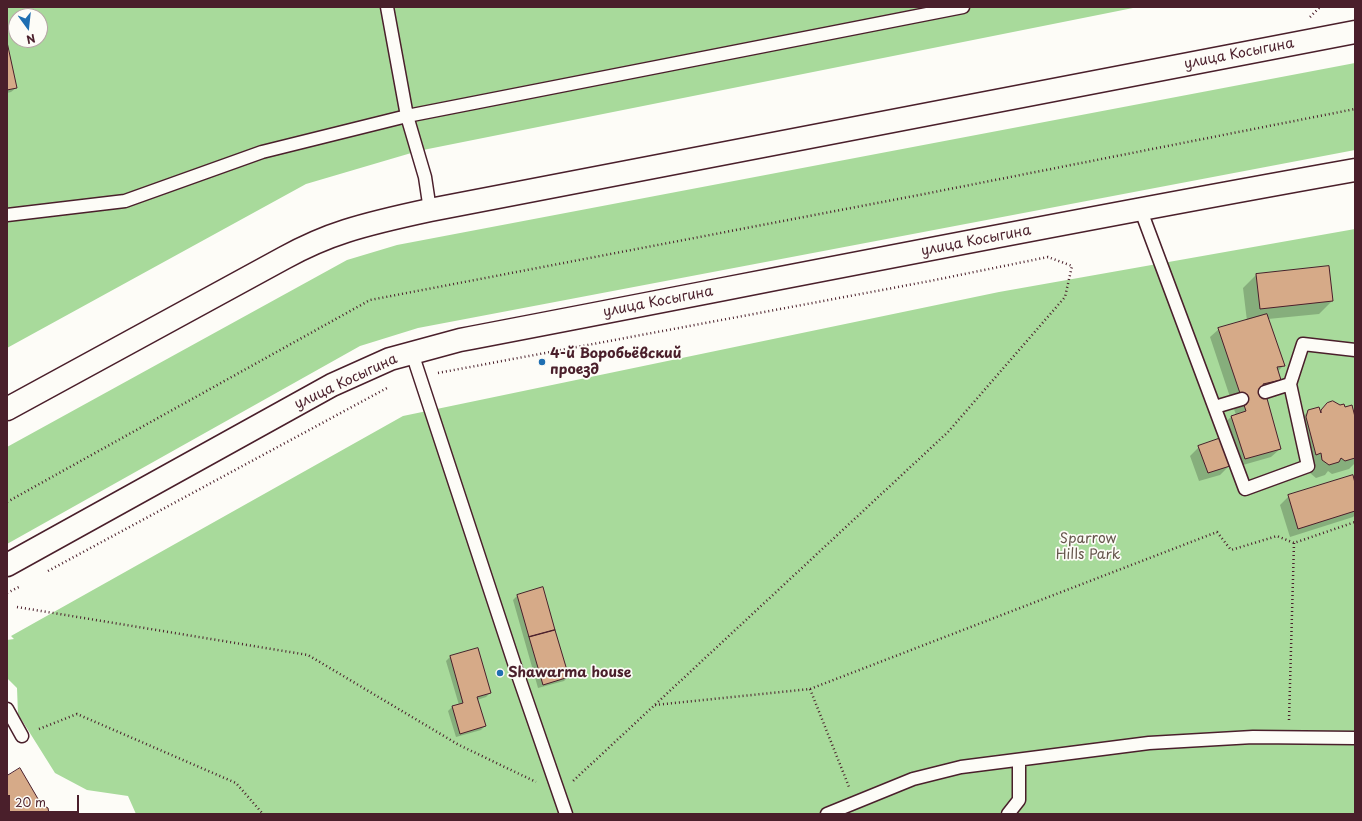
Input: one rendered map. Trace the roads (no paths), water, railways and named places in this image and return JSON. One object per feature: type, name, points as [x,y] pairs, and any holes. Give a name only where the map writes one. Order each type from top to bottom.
[{"type":"main road","name":"улица Косыгина","points":[[7,409],[284,258],[313,243],[347,231],[430,210],[1355,32]]},
{"type":"main road","name":"улица Косыгина","points":[[7,565],[332,385],[390,358],[460,340],[925,251],[1140,208],[1355,170]]},
{"type":"lane","points":[[388,7],[407,116],[425,177],[430,210]]},
{"type":"lane","points":[[7,215],[125,201],[262,152],[407,116],[963,7]]},
{"type":"lane","points":[[1140,208],[1245,489],[1308,466],[1290,384],[1303,344],[1355,350]]},
{"type":"lane","points":[[412,353],[566,814]]},
{"type":"lane","points":[[1265,392],[1290,384]]},
{"type":"lane","points":[[1214,407],[1242,399]]},
{"type":"lane","points":[[7,709],[22,736]]},
{"type":"lane","points":[[827,814],[913,779],[961,767],[1149,743],[1254,737],[1355,738]]},
{"type":"lane","points":[[1008,814],[1020,800],[1019,760]]},
{"type":"place","name":"4-й Воробьёвский проезд","points":[[542,362]]},
{"type":"place","name":"Shawarma house","points":[[500,673]]},
{"type":"park label","name":"Sparrow Hills Park","points":[[1088,548]]}]
